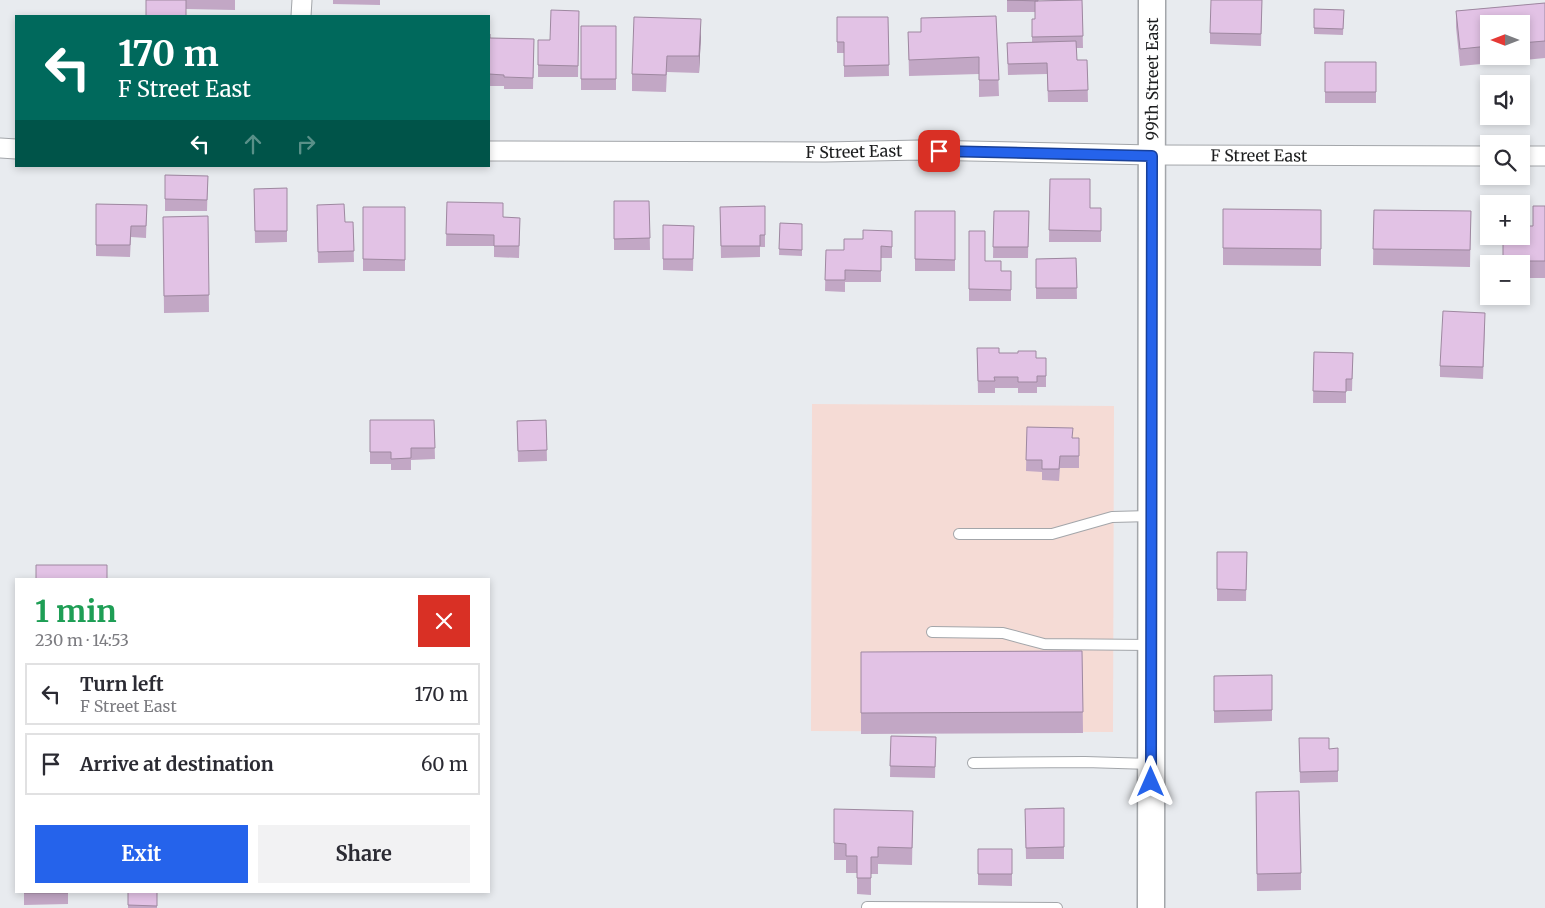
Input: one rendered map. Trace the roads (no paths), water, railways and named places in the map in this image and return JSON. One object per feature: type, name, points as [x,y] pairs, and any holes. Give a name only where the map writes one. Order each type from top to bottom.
[{"type":"street","points":[[301,15],[302,0]]},
{"type":"street","name":"99th Street East","points":[[1151,908],[1152,0]]},
{"type":"street","points":[[0,148],[15,148]]},
{"type":"street","name":"F Street East","points":[[490,150],[825,152],[920,150],[1152,156],[1480,156]]},
{"type":"street","points":[[1530,156],[1545,156]]},
{"type":"lane","points":[[959,534],[1052,534],[1112,517],[1152,516]]},
{"type":"lane","points":[[932,632],[1003,634],[1044,644],[1152,645]]},
{"type":"lane","points":[[973,763],[1085,762],[1152,764]]},
{"type":"lane","points":[[867,907],[1057,908]]}]
